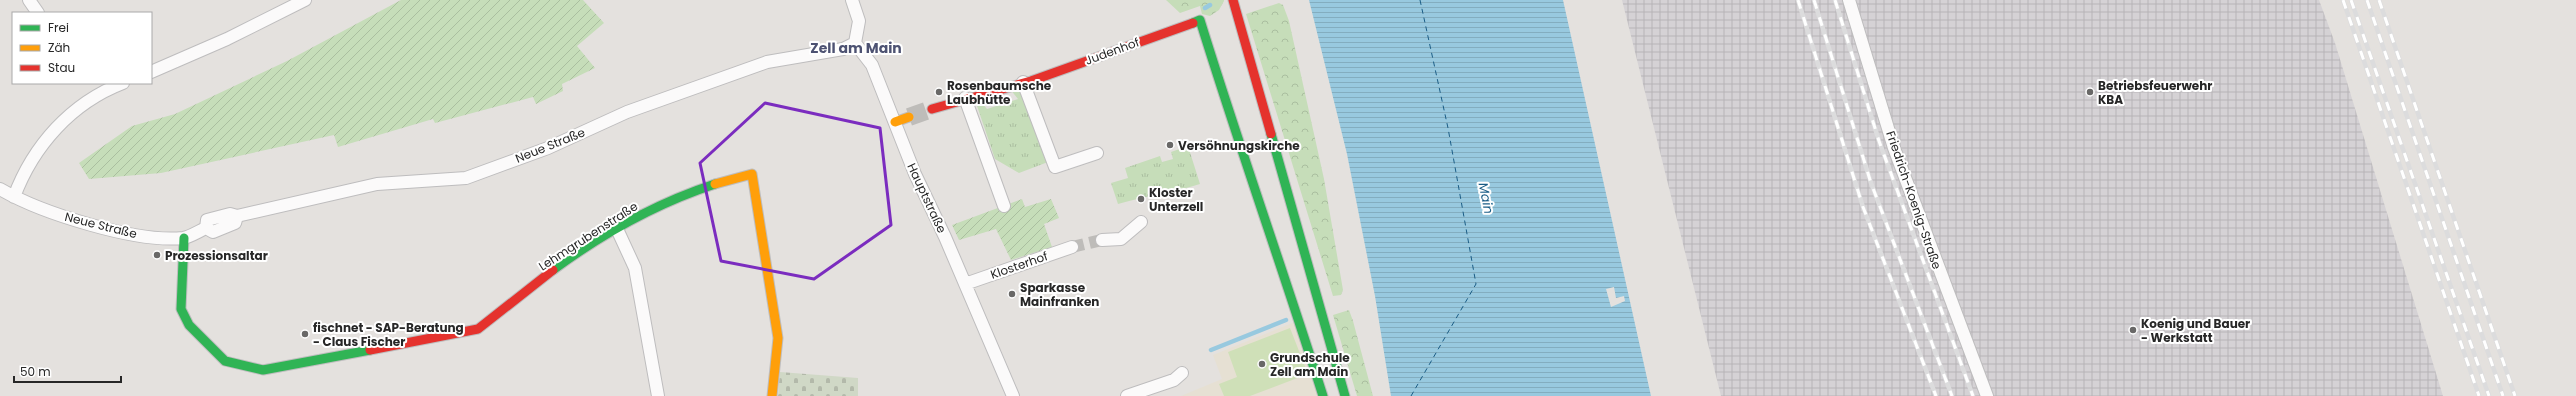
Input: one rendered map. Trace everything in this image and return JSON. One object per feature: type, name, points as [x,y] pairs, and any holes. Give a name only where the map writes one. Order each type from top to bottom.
[{"type":"street","points":[[29,0],[37,12]]},
{"type":"street","points":[[152,72],[227,39],[305,0]]},
{"type":"street","points":[[852,0],[859,20],[855,43]]},
{"type":"street","points":[[1233,0],[1345,396]]},
{"type":"street","name":"Friedrich-Koenig-Straße","points":[[1849,0],[1894,148],[1987,396]]},
{"type":"street","name":"Judenhof","points":[[932,109],[1023,82],[1200,20],[1232,124],[1273,238],[1323,396]]},
{"type":"street","name":"Hauptstraße","points":[[855,43],[872,65],[915,174],[965,284],[1013,396]]},
{"type":"street","name":"Neue Straße","points":[[0,189],[14,197],[76,220],[143,236],[184,238],[206,228],[213,232],[235,223],[237,216],[377,184],[466,178],[548,148],[627,112],[767,62],[843,50],[855,43]]},
{"type":"street","points":[[1023,82],[1055,167],[1097,153]]},
{"type":"street","points":[[14,197],[31,159],[55,127],[102,87],[118,84]]},
{"type":"street","points":[[965,98],[1004,206]]},
{"type":"street","points":[[895,122],[910,117]]},
{"type":"street","name":"Lehmgrubenstraße","points":[[184,238],[180,309],[189,325],[225,361],[263,370],[478,329],[501,314],[551,272],[617,229],[665,203],[727,179],[752,174],[778,338],[772,396]]},
{"type":"street","points":[[1102,240],[1121,239],[1141,222]]},
{"type":"street","points":[[617,229],[635,268],[658,396]]},
{"type":"street","name":"Klosterhof","points":[[965,284],[1072,247]]},
{"type":"street","points":[[1127,396],[1174,380],[1182,373]]},
{"type":"highlighted area","points":[[765,103],[880,128],[891,225],[814,279],[721,261],[700,163]]},
{"type":"shaded area","points":[[1622,0],[2319,0],[2335,43],[2443,396],[1721,396]]},
{"type":"shaded area","name":"Grundschule Zell am Main","points":[[1295,322],[1318,396],[1181,396],[1222,379],[1213,355]]},
{"type":"green space","points":[[401,0],[583,0],[604,23],[577,46],[595,68],[562,84],[563,91],[536,104],[533,97],[435,123],[433,119],[338,147],[334,135],[161,173],[89,179],[79,163],[132,126],[175,114],[287,61]]},
{"type":"green space","points":[[1166,0],[1224,1],[1219,10],[1210,16],[1202,14],[1200,6],[1180,13]]},
{"type":"green space","points":[[1279,3],[1283,5],[1289,21],[1324,179],[1343,290],[1341,295],[1333,296],[1246,14]]},
{"type":"green space","points":[[1021,86],[1048,162],[1019,173],[995,159],[975,100],[979,99],[987,109],[1018,99],[1010,89]]},
{"type":"green space","points":[[1188,146],[1200,184],[1118,204],[1111,183],[1128,178],[1125,168],[1160,156],[1162,162],[1173,159],[1171,152]]},
{"type":"green space","points":[[1022,199],[1025,207],[1051,199],[1059,218],[1044,224],[1052,247],[1011,260],[996,229],[959,240],[952,225]]},
{"type":"green space","points":[[1349,310],[1373,396],[1357,396],[1333,315]]},
{"type":"green space","name":"Grundschule Zell am Main","points":[[1290,328],[1308,374],[1250,396],[1224,396],[1219,384],[1237,377],[1228,352]]},
{"type":"green space","points":[[780,372],[858,378],[858,396],[778,396]]},
{"type":"water","name":"Main","points":[[1309,0],[1563,0],[1651,396],[1391,396],[1375,296],[1347,154]]},
{"type":"pier","points":[[1614,287],[1616,298],[1624,296],[1625,301],[1611,307],[1606,289]]},
{"type":"waterway","points":[[1205,8],[1210,5]]},
{"type":"waterway","points":[[1211,350],[1286,320]]},
{"type":"ferry route","points":[[1411,396],[1476,284],[1448,128],[1420,0]]},
{"type":"tunnel","points":[[909,117],[932,109]]},
{"type":"tunnel","points":[[1072,247],[1102,240]]},
{"type":"railway","points":[[1798,0],[1863,207],[1936,396]]},
{"type":"railway","points":[[1814,0],[1871,183],[1952,396]]},
{"type":"railway","points":[[1835,0],[1879,141],[1973,396]]},
{"type":"railway","points":[[2343,0],[2479,396]]},
{"type":"railway","points":[[2351,0],[2489,396]]},
{"type":"railway","points":[[2367,0],[2503,396]]},
{"type":"railway","points":[[2379,0],[2515,396]]},
{"type":"traffic: fast","points":[[1193,23],[1200,20],[1323,396]]},
{"type":"traffic: fast","points":[[1271,134],[1345,396]]},
{"type":"traffic: fast","points":[[553,270],[572,256],[631,220],[672,200],[715,184]]},
{"type":"traffic: fast","points":[[184,238],[181,309],[189,325],[225,361],[263,370],[370,350]]},
{"type":"traffic: slow","points":[[895,122],[909,117]]},
{"type":"traffic: slow","points":[[715,184],[752,174],[778,338],[772,396]]},
{"type":"traffic: jam","points":[[1233,0],[1271,134]]},
{"type":"traffic: jam","points":[[932,109],[1031,81],[1193,23]]},
{"type":"traffic: jam","points":[[370,350],[478,329],[553,270]]},
{"type":"place","name":"Rosenbaumsche Laubhütte","points":[[939,92]]},
{"type":"place","name":"Betriebsfeuerwehr KBA","points":[[2090,92]]},
{"type":"place","name":"Versöhnungskirche","points":[[1170,145]]},
{"type":"place","name":"Kloster Unterzell","points":[[1141,199]]},
{"type":"place","name":"Prozessionsaltar","points":[[157,255]]},
{"type":"place","name":"Sparkasse Mainfranken","points":[[1012,294]]},
{"type":"place","name":"Koenig und Bauer - Werkstatt","points":[[2133,330]]},
{"type":"place","name":"fischnet - SAP-Beratung - Claus Fischer","points":[[305,334]]},
{"type":"place","name":"Grundschule Zell am Main","points":[[1262,364]]},
{"type":"district","name":"Zell am Main","points":[[856,48]]}]
